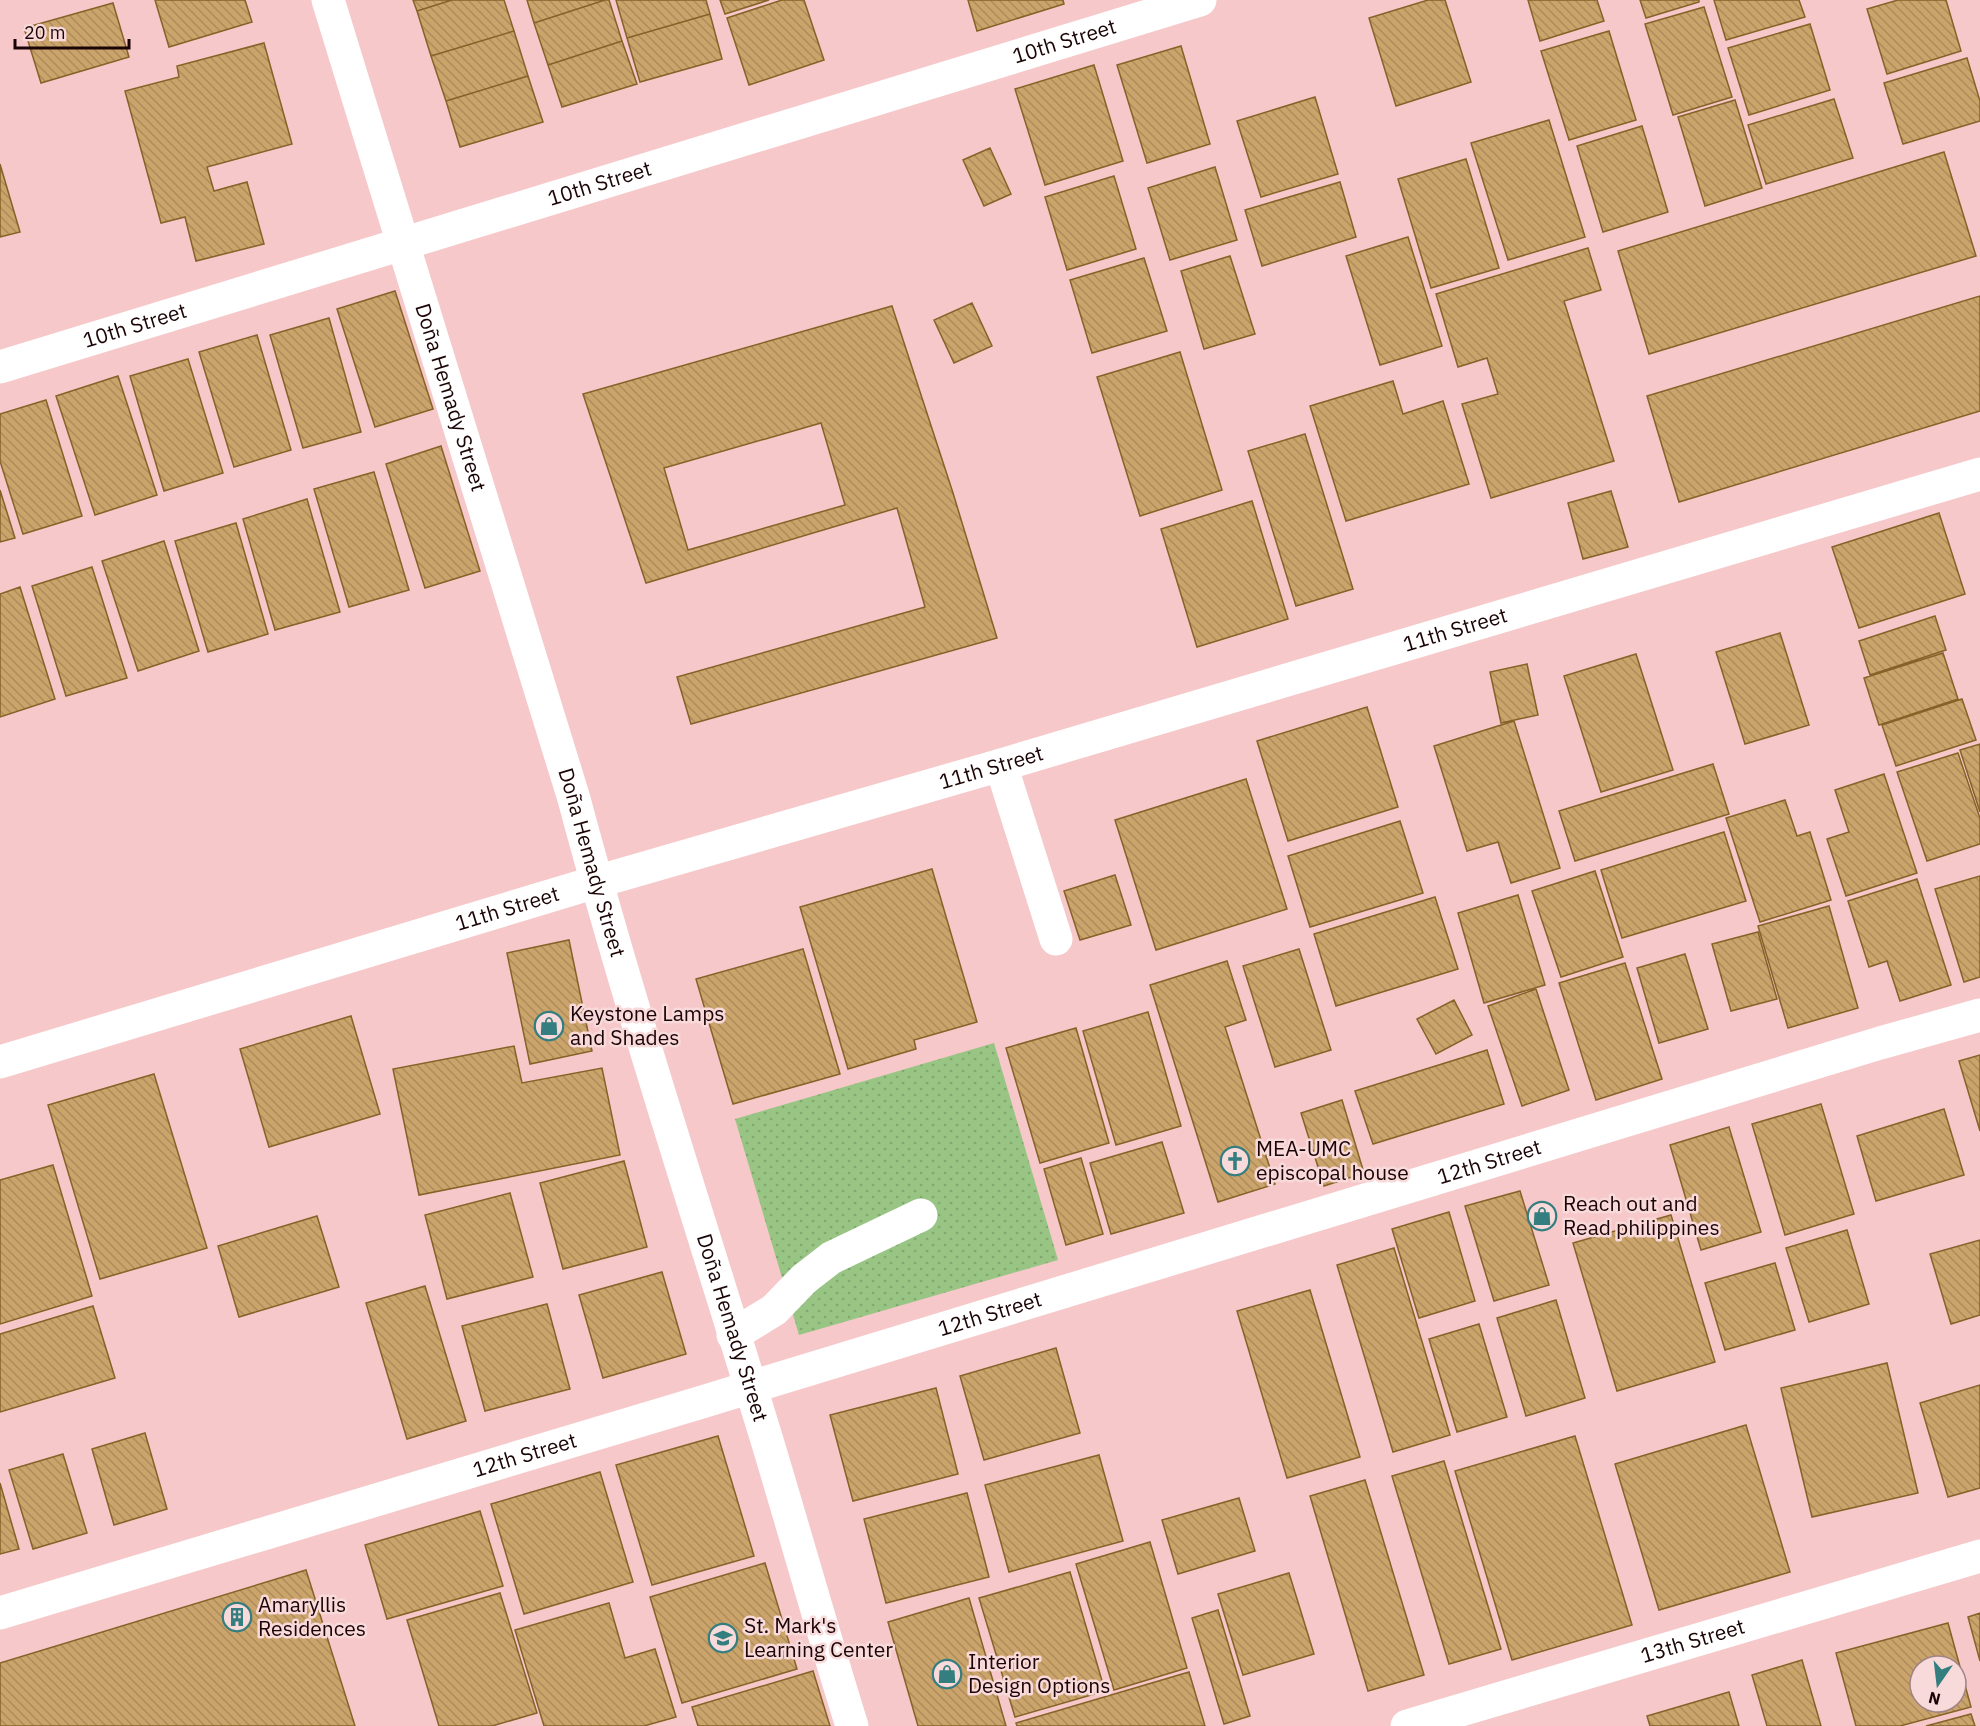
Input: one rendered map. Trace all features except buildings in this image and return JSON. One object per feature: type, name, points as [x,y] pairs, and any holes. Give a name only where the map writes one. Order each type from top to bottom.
[{"type":"street","name":"Doña Hemady Street","points":[[328,0],[574,799],[596,882],[852,1726]]},
{"type":"street","name":"10th Street","points":[[0,367],[1200,0]]},
{"type":"street","name":"11th Street","points":[[0,1062],[596,882],[1001,765],[1980,474]]},
{"type":"street","points":[[1001,765],[1056,939]]},
{"type":"street","name":"12th Street","points":[[0,1613],[749,1388],[1880,1043],[1980,1015]]},
{"type":"street","points":[[733,1335],[774,1311],[804,1279],[831,1258],[921,1215]]},
{"type":"street","name":"13th Street","points":[[1407,1726],[1980,1556]]},
{"type":"green space","points":[[994,1043],[1058,1260],[799,1335],[735,1119]]},
{"type":"place","name":"Keystone Lamps and Shades","points":[[549,1026]]},
{"type":"place","name":"MEA-UMC episcopal house","points":[[1235,1161]]},
{"type":"place","name":"Reach out and Read philippines","points":[[1542,1216]]},
{"type":"place","name":"Amaryllis Residences","points":[[237,1617]]},
{"type":"place","name":"St. Mark's Learning Center","points":[[723,1638]]},
{"type":"place","name":"Interior Design Options","points":[[947,1674]]}]
